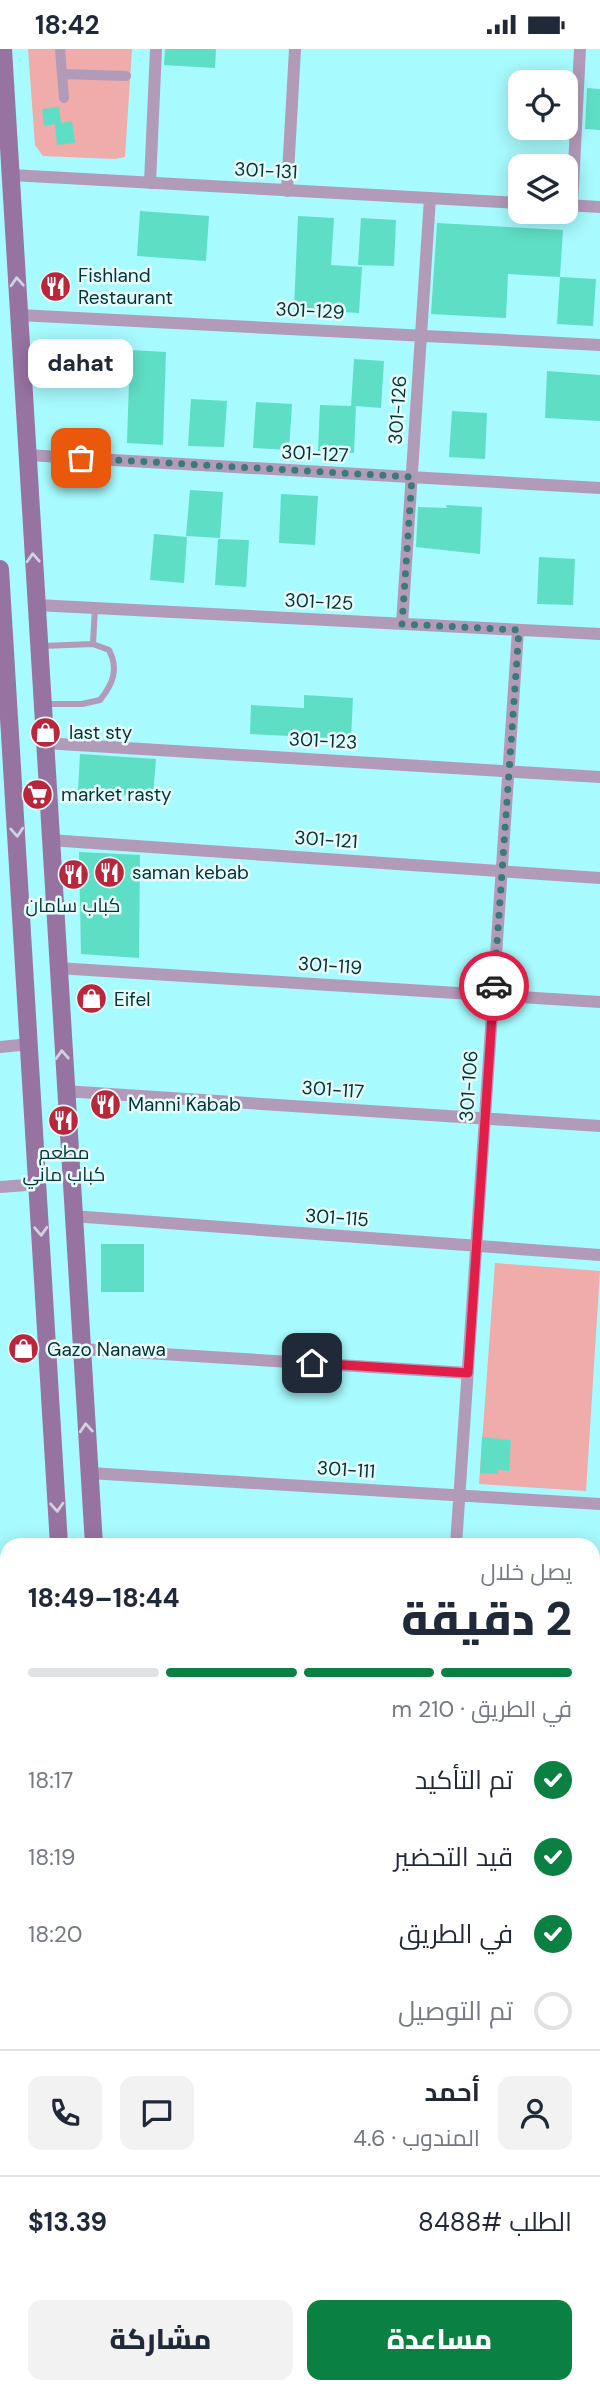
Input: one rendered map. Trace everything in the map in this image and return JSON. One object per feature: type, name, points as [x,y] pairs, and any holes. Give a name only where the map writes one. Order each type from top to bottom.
[{"type":"main road","points":[[4,49],[64,1091],[94,1538]]},
{"type":"main road","points":[[0,569],[6,743],[14,796],[60,1538]]},
{"type":"main road","points":[[14,796],[47,794]]},
{"type":"street","points":[[60,49],[64,98]]},
{"type":"street","points":[[150,183],[156,49]]},
{"type":"street","points":[[287,191],[295,49]]},
{"type":"street","points":[[573,154],[580,49]]},
{"type":"street","points":[[62,73],[126,76]]},
{"type":"street","name":"301-131","points":[[11,175],[508,202]]},
{"type":"street","name":"301-126","points":[[402,624],[430,198]]},
{"type":"street","points":[[578,206],[600,207]]},
{"type":"street","name":"301-129","points":[[19,315],[600,345]]},
{"type":"street","name":"301-127","points":[[27,455],[600,488]]},
{"type":"street","name":"301-125","points":[[36,605],[600,634]]},
{"type":"street","name":"301-106","points":[[457,1538],[519,630]]},
{"type":"street","name":"301-123","points":[[44,744],[600,777]]},
{"type":"street","name":"301-121","points":[[50,840],[600,878]]},
{"type":"street","name":"301-119","points":[[57,968],[600,1002]]},
{"type":"street","points":[[0,1047],[30,1044]]},
{"type":"street","name":"301-117","points":[[64,1091],[600,1126]]},
{"type":"street","points":[[0,1187],[38,1184]]},
{"type":"street","name":"301-115","points":[[72,1216],[600,1255]]},
{"type":"street","points":[[81,1349],[468,1373]]},
{"type":"street","name":"301-111","points":[[89,1473],[600,1504]]},
{"type":"lane","points":[[93,644],[95,608]]},
{"type":"lane","points":[[38,647],[93,644],[109,650],[115,662],[110,688],[100,700],[82,704],[41,704]]},
{"type":"shaded area","points":[[28,49],[132,49],[125,157],[115,159],[43,156],[35,145]]},
{"type":"shaded area","points":[[495,1263],[600,1271],[586,1491],[479,1484]]},
{"type":"building","points":[[165,49],[216,49],[215,68],[164,65]]},
{"type":"building","points":[[587,88],[600,89],[600,130],[585,129]]},
{"type":"building","points":[[59,107],[61,123],[72,121],[75,143],[57,145],[55,124],[44,126],[42,109]]},
{"type":"building","points":[[140,211],[209,216],[206,261],[137,256]]},
{"type":"building","points":[[298,216],[334,218],[331,265],[362,267],[359,313],[294,309]]},
{"type":"building","points":[[361,218],[396,220],[394,266],[358,265]]},
{"type":"building","points":[[437,223],[563,230],[560,277],[508,274],[506,318],[431,314]]},
{"type":"building","points":[[560,277],[596,279],[593,326],[557,324]]},
{"type":"building","points":[[130,350],[166,352],[163,445],[127,443]]},
{"type":"building","points":[[354,359],[384,361],[381,408],[356,406],[354,453],[318,451],[320,405],[351,406]]},
{"type":"building","points":[[547,371],[600,375],[600,421],[545,418]]},
{"type":"building","points":[[191,399],[227,401],[224,447],[188,446]]},
{"type":"building","points":[[256,402],[292,404],[289,450],[253,448]]},
{"type":"building","points":[[452,411],[487,413],[485,459],[449,457]]},
{"type":"building","points":[[190,490],[223,492],[220,538],[186,536]]},
{"type":"building","points":[[281,494],[318,496],[315,545],[279,543]]},
{"type":"building","points":[[446,505],[482,507],[480,554],[416,547],[418,507],[447,508]]},
{"type":"building","points":[[154,534],[187,537],[184,583],[150,580]]},
{"type":"building","points":[[218,539],[249,540],[246,587],[215,585]]},
{"type":"building","points":[[539,557],[575,559],[573,605],[537,604]]},
{"type":"building","points":[[304,695],[353,698],[351,739],[250,734],[251,705],[304,708]]},
{"type":"building","points":[[80,754],[156,759],[153,797],[78,791]]},
{"type":"building","points":[[79,852],[140,855],[139,958],[81,954]]},
{"type":"building","points":[[101,1244],[144,1244],[144,1292],[101,1292]]},
{"type":"building","points":[[482,1437],[511,1440],[509,1471],[498,1470],[498,1474],[480,1473]]},
{"type":"way so far","points":[[81,458],[412,477],[402,624],[519,630],[494,986]]},
{"type":"place","name":"Fishland Restaurant","points":[[55,286]]},
{"type":"place","name":"dahat","points":[[81,458]]},
{"type":"place","name":"last sty","points":[[46,732]]},
{"type":"place","name":"market rasty","points":[[38,794]]},
{"type":"place","name":"saman kebab","points":[[109,872]]},
{"type":"place","name":"کباب سامان","points":[[73,874]]},
{"type":"place","name":"Eifel","points":[[91,999]]},
{"type":"place","name":"Manni Kabab","points":[[105,1104]]},
{"type":"place","name":"مطعم كباب ماني","points":[[64,1121]]},
{"type":"place","name":"Gazo Nanawa","points":[[24,1349]]},
{"type":"route","points":[[312,1363],[468,1373],[494,986]]}]
